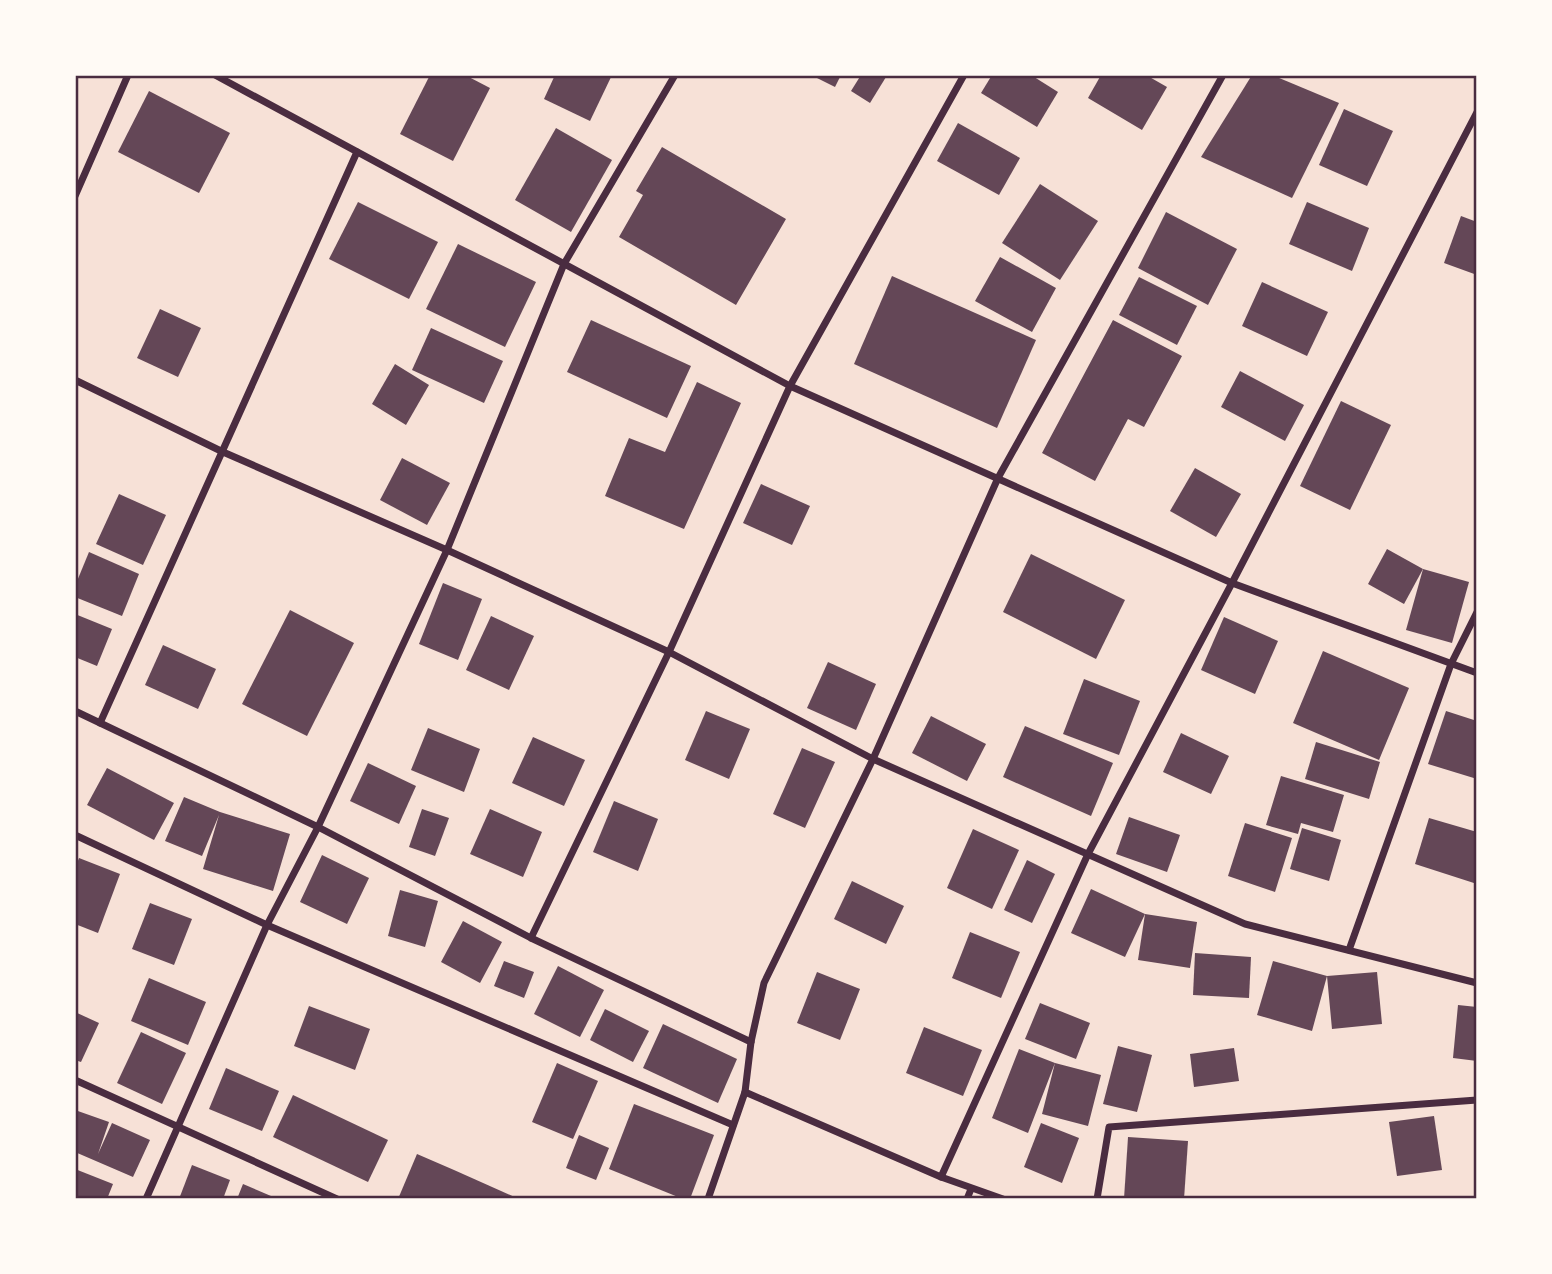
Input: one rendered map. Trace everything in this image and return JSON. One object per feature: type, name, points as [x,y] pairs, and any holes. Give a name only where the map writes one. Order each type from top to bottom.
[{"type":"street","points":[[75,196],[128,75]]},
{"type":"street","points":[[215,75],[790,386],[1232,583],[1477,673]]},
{"type":"street","points":[[146,1199],[267,925],[318,827],[447,551],[564,264],[675,75]]},
{"type":"street","points":[[531,938],[668,652],[790,386],[964,75]]},
{"type":"street","points":[[708,1199],[744,1092],[751,1042],[764,983],[873,759],[998,478],[1223,75]]},
{"type":"street","points":[[941,1177],[1088,854],[1477,112]]},
{"type":"street","points":[[100,723],[358,152]]},
{"type":"street","points":[[75,380],[223,452],[668,652],[873,759],[1245,924],[1477,983]]},
{"type":"street","points":[[1349,950],[1451,664],[1477,612]]},
{"type":"street","points":[[75,711],[318,827],[531,938],[751,1042]]},
{"type":"street","points":[[75,835],[267,925],[733,1125]]},
{"type":"street","points":[[75,1080],[337,1199]]},
{"type":"street","points":[[744,1092],[941,1177],[1003,1199]]},
{"type":"street","points":[[1097,1199],[1109,1127],[1477,1100]]},
{"type":"street","points":[[967,1199],[971,1189]]},
{"type":"building","points":[[430,75],[465,75],[490,88],[453,161],[400,134]]},
{"type":"building","points":[[555,75],[612,75],[590,121],[544,99]]},
{"type":"building","points":[[811,75],[841,75],[835,87]]},
{"type":"building","points":[[861,75],[886,77],[870,103],[851,91]]},
{"type":"building","points":[[992,75],[1031,75],[1058,92],[1037,127],[981,93]]},
{"type":"building","points":[[1101,75],[1146,75],[1167,87],[1142,130],[1088,98]]},
{"type":"building","points":[[1252,75],[1272,75],[1339,103],[1292,198],[1201,157]]},
{"type":"building","points":[[149,91],[230,133],[199,193],[118,152]]},
{"type":"building","points":[[1344,109],[1393,131],[1367,186],[1319,165]]},
{"type":"building","points":[[958,123],[1020,158],[999,195],[937,161]]},
{"type":"building","points":[[556,128],[612,160],[571,232],[515,200]]},
{"type":"building","points":[[662,147],[786,219],[736,305],[619,237],[643,195],[636,191]]},
{"type":"building","points":[[1040,184],[1098,221],[1060,280],[1002,243]]},
{"type":"building","points":[[358,202],[438,242],[409,299],[329,259]]},
{"type":"building","points":[[1307,202],[1369,228],[1352,271],[1289,244]]},
{"type":"building","points":[[1166,212],[1237,249],[1208,305],[1138,268]]},
{"type":"building","points":[[1461,216],[1477,222],[1477,275],[1444,263]]},
{"type":"building","points":[[458,244],[536,282],[505,347],[426,309]]},
{"type":"building","points":[[1000,257],[1056,288],[1032,332],[975,301]]},
{"type":"building","points":[[892,276],[1036,340],[997,428],[854,364]]},
{"type":"building","points":[[1139,277],[1197,306],[1177,345],[1119,315]]},
{"type":"building","points":[[1262,282],[1328,312],[1307,356],[1242,326]]},
{"type":"building","points":[[160,309],[201,328],[178,377],[137,358]]},
{"type":"building","points":[[591,320],[691,366],[667,418],[567,372]]},
{"type":"building","points":[[1113,320],[1182,356],[1144,427],[1128,419],[1095,481],[1042,453]]},
{"type":"building","points":[[431,328],[503,361],[484,403],[412,370]]},
{"type":"building","points":[[395,364],[429,385],[406,425],[372,404]]},
{"type":"building","points":[[1240,371],[1304,405],[1285,441],[1221,407]]},
{"type":"building","points":[[697,382],[741,403],[684,529],[605,496],[629,438],[665,452]]},
{"type":"building","points":[[1341,401],[1391,425],[1350,510],[1300,486]]},
{"type":"building","points":[[402,458],[450,483],[427,525],[380,500]]},
{"type":"building","points":[[1195,468],[1241,494],[1216,537],[1170,511]]},
{"type":"building","points":[[761,484],[810,506],[792,545],[743,523]]},
{"type":"building","points":[[119,494],[166,515],[143,565],[96,544]]},
{"type":"building","points":[[1387,549],[1423,569],[1404,604],[1368,584]]},
{"type":"building","points":[[89,552],[139,574],[122,616],[75,597],[75,586]]},
{"type":"building","points":[[1031,554],[1125,600],[1096,659],[1003,612]]},
{"type":"building","points":[[1423,569],[1469,582],[1452,643],[1406,630]]},
{"type":"building","points":[[443,583],[482,599],[458,660],[419,644]]},
{"type":"building","points":[[290,610],[354,643],[307,736],[242,704]]},
{"type":"building","points":[[75,614],[112,629],[97,666],[75,657]]},
{"type":"building","points":[[491,616],[534,636],[509,690],[466,670]]},
{"type":"building","points":[[1224,617],[1278,641],[1255,694],[1201,670]]},
{"type":"building","points":[[163,645],[216,669],[198,709],[145,685]]},
{"type":"building","points":[[1323,651],[1409,688],[1379,760],[1293,723]]},
{"type":"building","points":[[828,662],[876,684],[856,730],[807,708]]},
{"type":"building","points":[[1084,679],[1140,701],[1119,755],[1063,734]]},
{"type":"building","points":[[706,711],[750,729],[729,779],[685,760]]},
{"type":"building","points":[[1446,711],[1477,721],[1477,779],[1428,764]]},
{"type":"building","points":[[931,716],[986,744],[967,781],[912,753]]},
{"type":"building","points":[[1025,726],[1113,763],[1091,816],[1003,777]]},
{"type":"building","points":[[428,728],[480,749],[464,792],[411,770]]},
{"type":"building","points":[[1181,733],[1229,756],[1211,794],[1163,772]]},
{"type":"building","points":[[533,737],[585,760],[564,806],[512,783]]},
{"type":"building","points":[[1316,742],[1380,762],[1369,799],[1305,779]]},
{"type":"building","points":[[802,748],[835,762],[805,828],[773,814]]},
{"type":"building","points":[[368,763],[416,786],[399,824],[350,801]]},
{"type":"building","points":[[107,768],[174,803],[154,840],[87,805]]},
{"type":"building","points":[[1281,776],[1344,795],[1333,832],[1301,823],[1298,834],[1266,825]]},
{"type":"building","points":[[184,797],[220,812],[290,834],[273,891],[203,869],[219,815],[202,856],[165,841]]},
{"type":"building","points":[[614,801],[658,819],[638,871],[593,852]]},
{"type":"building","points":[[422,809],[449,818],[435,856],[409,847]]},
{"type":"building","points":[[490,809],[542,832],[523,877],[470,854]]},
{"type":"building","points":[[1129,817],[1180,835],[1167,872],[1116,854]]},
{"type":"building","points":[[1429,818],[1477,832],[1477,884],[1415,864]]},
{"type":"building","points":[[1245,823],[1292,838],[1275,892],[1228,876]]},
{"type":"building","points":[[1302,828],[1341,840],[1329,881],[1290,869]]},
{"type":"building","points":[[973,829],[1019,850],[992,909],[947,888]]},
{"type":"building","points":[[322,855],[369,878],[347,924],[300,902]]},
{"type":"building","points":[[79,858],[120,874],[98,933],[75,924],[75,869]]},
{"type":"building","points":[[1027,860],[1055,874],[1032,923],[1004,910]]},
{"type":"building","points":[[852,881],[904,906],[886,944],[834,919]]},
{"type":"building","points":[[1091,889],[1145,914],[1125,957],[1071,933]]},
{"type":"building","points":[[400,890],[438,901],[425,947],[388,936]]},
{"type":"building","points":[[150,903],[192,919],[174,965],[132,949]]},
{"type":"building","points":[[1145,914],[1197,922],[1190,968],[1138,960]]},
{"type":"building","points":[[463,921],[502,942],[480,983],[441,962]]},
{"type":"building","points":[[970,932],[1020,952],[1001,998],[952,978]]},
{"type":"building","points":[[1195,953],[1251,957],[1249,998],[1193,995]]},
{"type":"building","points":[[504,961],[534,972],[524,998],[494,986]]},
{"type":"building","points":[[1273,961],[1327,976],[1312,1031],[1257,1015]]},
{"type":"building","points":[[558,966],[604,990],[580,1037],[534,1014]]},
{"type":"building","points":[[817,972],[860,989],[840,1040],[797,1023]]},
{"type":"building","points":[[1377,972],[1382,1024],[1332,1029],[1327,976]]},
{"type":"building","points":[[149,978],[206,1002],[188,1045],[131,1021]]},
{"type":"building","points":[[1040,1003],[1090,1023],[1076,1059],[1025,1039]]},
{"type":"building","points":[[1458,1005],[1477,1007],[1477,1061],[1453,1058]]},
{"type":"building","points":[[309,1006],[370,1029],[355,1070],[294,1046]]},
{"type":"building","points":[[605,1009],[649,1031],[633,1062],[590,1040]]},
{"type":"building","points":[[75,1012],[99,1023],[81,1062],[75,1060]]},
{"type":"building","points":[[663,1024],[737,1059],[718,1103],[643,1068]]},
{"type":"building","points":[[924,1027],[982,1050],[963,1096],[906,1073]]},
{"type":"building","points":[[141,1032],[186,1053],[162,1104],[117,1083]]},
{"type":"building","points":[[1118,1046],[1152,1055],[1137,1112],[1103,1104]]},
{"type":"building","points":[[1234,1048],[1239,1081],[1194,1087],[1190,1054]]},
{"type":"building","points":[[1019,1049],[1055,1063],[1028,1133],[992,1118]]},
{"type":"building","points":[[557,1063],[598,1081],[573,1139],[532,1122]]},
{"type":"building","points":[[1055,1063],[1101,1075],[1088,1126],[1042,1114]]},
{"type":"building","points":[[226,1068],[279,1091],[262,1131],[209,1109]]},
{"type":"building","points":[[293,1095],[388,1140],[368,1182],[273,1137]]},
{"type":"building","points":[[634,1104],[714,1135],[690,1199],[683,1199],[609,1169]]},
{"type":"building","points":[[75,1110],[109,1122],[98,1154],[112,1123],[150,1140],[133,1177],[75,1152]]},
{"type":"building","points":[[1434,1116],[1442,1170],[1397,1176],[1389,1122]]},
{"type":"building","points":[[1041,1123],[1079,1138],[1062,1183],[1024,1167]]},
{"type":"building","points":[[579,1135],[609,1148],[596,1180],[566,1168]]},
{"type":"building","points":[[1128,1137],[1188,1141],[1184,1199],[1124,1199]]},
{"type":"building","points":[[417,1154],[454,1170],[519,1199],[398,1199]]},
{"type":"building","points":[[192,1165],[230,1180],[223,1199],[179,1199]]},
{"type":"building","points":[[75,1169],[113,1184],[107,1199],[75,1199]]},
{"type":"building","points":[[243,1184],[278,1199],[237,1199]]}]
